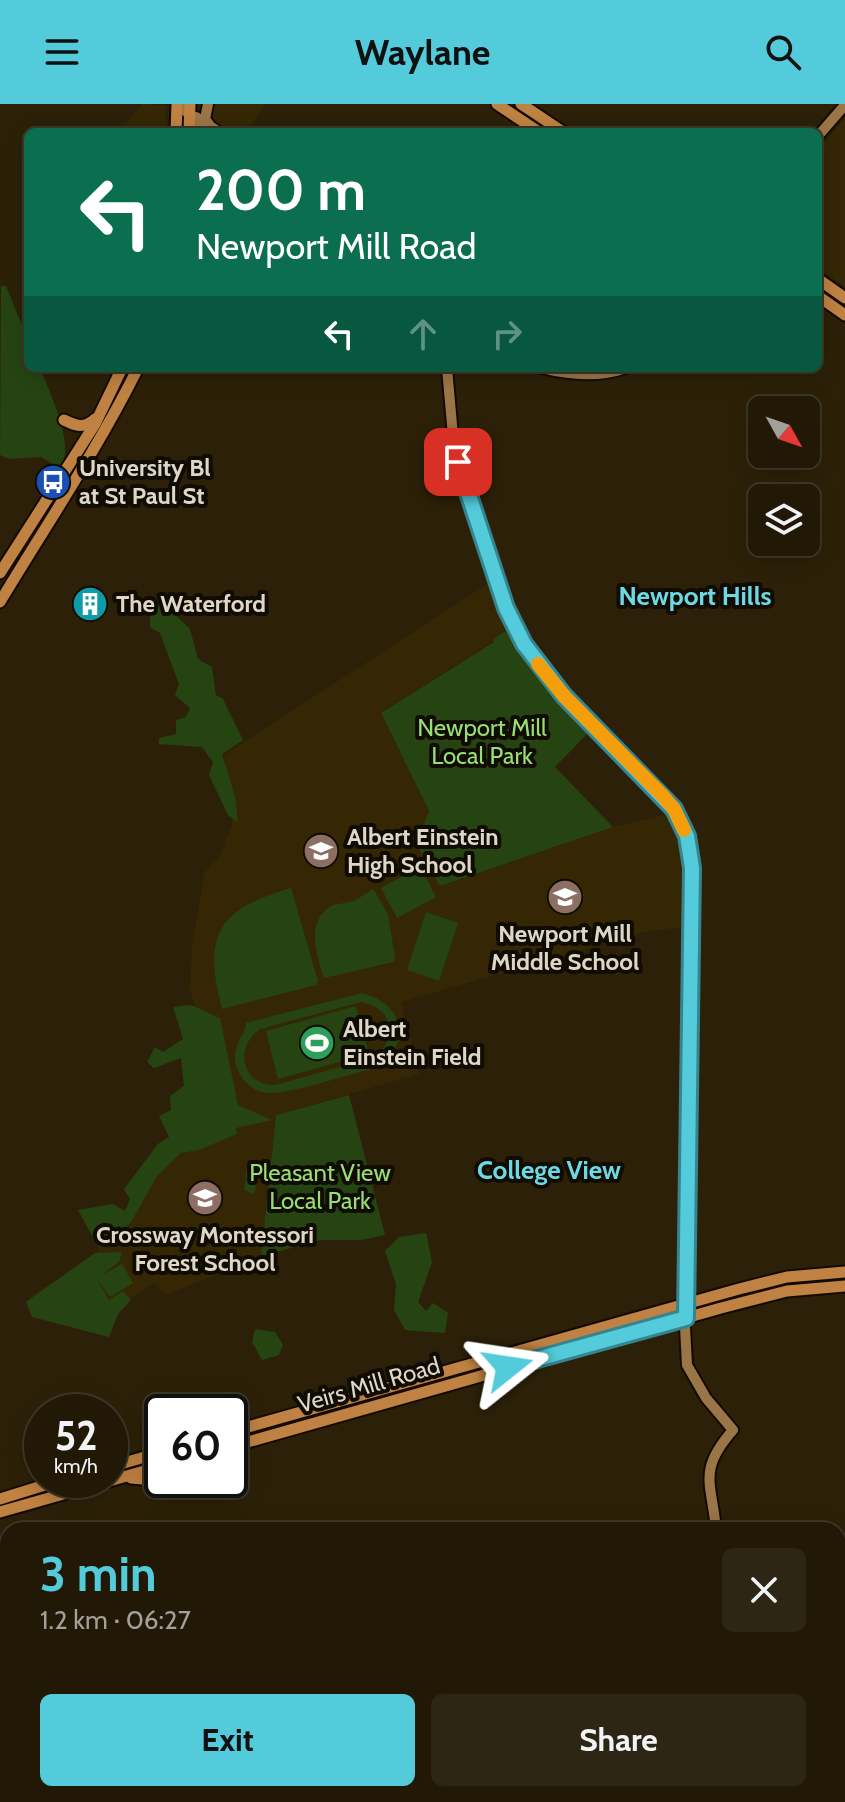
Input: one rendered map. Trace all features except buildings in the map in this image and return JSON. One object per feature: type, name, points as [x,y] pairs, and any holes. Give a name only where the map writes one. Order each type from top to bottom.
[{"type":"main road","points":[[176,128],[178,104]]},
{"type":"main road","points":[[497,104],[533,128]]},
{"type":"main road","points":[[521,104],[557,128]]},
{"type":"main road","points":[[822,282],[845,298]]},
{"type":"main road","points":[[822,299],[845,315]]},
{"type":"main road","points":[[0,573],[101,412],[120,372]]},
{"type":"main road","points":[[0,602],[101,440],[136,372]]},
{"type":"main road","points":[[64,420],[75,426],[88,425],[101,412]]},
{"type":"main road","name":"Veirs Mill Road","points":[[248,1427],[627,1319],[787,1277],[845,1272]]},
{"type":"main road","name":"Veirs Mill Road","points":[[248,1442],[787,1291],[845,1286]]},
{"type":"main road","points":[[0,1499],[24,1492]]},
{"type":"main road","points":[[0,1512],[49,1498]]},
{"type":"street","points":[[178,104],[190,109],[208,128]]},
{"type":"street","points":[[208,104],[205,119],[208,128]]},
{"type":"street","points":[[822,131],[845,105]]},
{"type":"street","points":[[447,372],[458,462],[513,624],[540,668],[564,696],[674,809],[690,847],[692,925],[687,1365],[733,1430],[718,1446],[710,1466],[708,1480],[715,1522]]},
{"type":"street","points":[[558,372],[590,375],[605,372]]},
{"type":"shaded area","points":[[142,104],[166,105],[166,128],[123,128]]},
{"type":"shaded area","points":[[203,104],[266,104],[249,128],[201,128]]},
{"type":"shaded area","points":[[845,119],[845,287],[822,271],[822,145]]},
{"type":"shaded area","name":"Albert Einstein High School","points":[[489,583],[506,631],[381,713],[429,811],[416,845],[441,886],[613,827],[668,814],[683,847],[682,927],[645,932],[401,1002],[419,1074],[276,1115],[261,1256],[167,1295],[154,1283],[121,1304],[31,1313],[30,1297],[98,1254],[98,1235],[130,1221],[155,1174],[189,1139],[231,1123],[190,990],[192,945],[205,872],[219,857],[232,824],[224,755]]},
{"type":"green space","points":[[1,286],[6,286],[24,330],[24,372],[42,372],[60,418],[65,458],[61,469],[41,457],[9,459],[0,455]]},
{"type":"green space","points":[[159,599],[190,629],[198,659],[212,667],[216,695],[223,699],[243,740],[222,754],[235,796],[238,823],[228,815],[209,775],[213,762],[202,747],[159,744],[159,738],[176,734],[176,720],[186,717],[190,708],[175,695],[179,684],[160,633],[150,627],[150,602]]},
{"type":"green space","name":"Newport Mill Local Park","points":[[506,631],[541,682],[589,732],[555,767],[613,827],[440,886],[416,844],[429,811],[381,713],[494,642],[493,639]]},
{"type":"green space","points":[[420,867],[436,897],[397,918],[381,888]]},
{"type":"green space","points":[[291,888],[318,981],[316,985],[222,1009],[214,961],[222,928],[232,915],[247,905]]},
{"type":"green space","points":[[373,889],[388,914],[395,958],[393,962],[324,978],[315,939],[318,921],[331,906],[353,901]]},
{"type":"green space","points":[[426,912],[458,923],[439,981],[407,970]]},
{"type":"green space","points":[[362,993],[388,1007],[400,1027],[394,1050],[371,1069],[295,1089],[266,1093],[252,1088],[242,1078],[236,1065],[236,1048],[246,1023]],"holes":[[[361,1002],[380,1010],[389,1024],[387,1040],[376,1057],[275,1085],[255,1079],[248,1072],[244,1055],[247,1045],[260,1029]]]},
{"type":"green space","points":[[191,1005],[220,1018],[238,1105],[272,1120],[236,1128],[237,1134],[199,1150],[181,1153],[157,1176],[130,1224],[94,1239],[78,1210],[113,1204],[125,1211],[130,1199],[124,1189],[158,1144],[169,1137],[159,1116],[171,1110],[170,1096],[184,1086],[181,1058],[154,1068],[147,1062],[155,1047],[163,1052],[183,1039],[173,1007]]},
{"type":"green space","name":"Albert Einstein Field","points":[[356,1006],[369,1054],[278,1079],[266,1031]]},
{"type":"green space","name":"Pleasant View Local Park","points":[[349,1095],[385,1235],[361,1240],[321,1240],[261,1256],[276,1115]]},
{"type":"green space","points":[[250,1163],[257,1163],[258,1167],[253,1194],[244,1190]]},
{"type":"green space","points":[[426,1233],[432,1262],[418,1302],[426,1311],[433,1303],[448,1313],[445,1333],[405,1330],[394,1310],[396,1284],[385,1251],[399,1237]]},
{"type":"green space","points":[[122,1252],[119,1262],[100,1276],[122,1264],[133,1283],[110,1297],[97,1279],[109,1300],[123,1291],[131,1300],[118,1314],[109,1337],[32,1317],[26,1302],[95,1253]]},
{"type":"green space","points":[[255,1329],[275,1332],[283,1345],[279,1355],[262,1360],[252,1342]]},
{"type":"slow traffic","points":[[538,664],[564,696],[663,796],[674,809],[684,830]]},
{"type":"place","name":"University Bl at St Paul St","points":[[53,482]]},
{"type":"place","name":"The Waterford","points":[[90,604]]},
{"type":"place","name":"Albert Einstein High School","points":[[321,851]]},
{"type":"place","name":"Newport Mill Middle School","points":[[565,897]]},
{"type":"place","name":"Albert Einstein Field","points":[[317,1043]]},
{"type":"place","name":"Crossway Montessori Forest School","points":[[205,1198]]},
{"type":"district","name":"Newport Hills","points":[[695,596]]},
{"type":"district","name":"College View","points":[[549,1170]]},
{"type":"route","points":[[458,462],[506,608],[524,644],[564,696],[674,809],[687,836],[692,868],[686,1318],[508,1367]]}]
